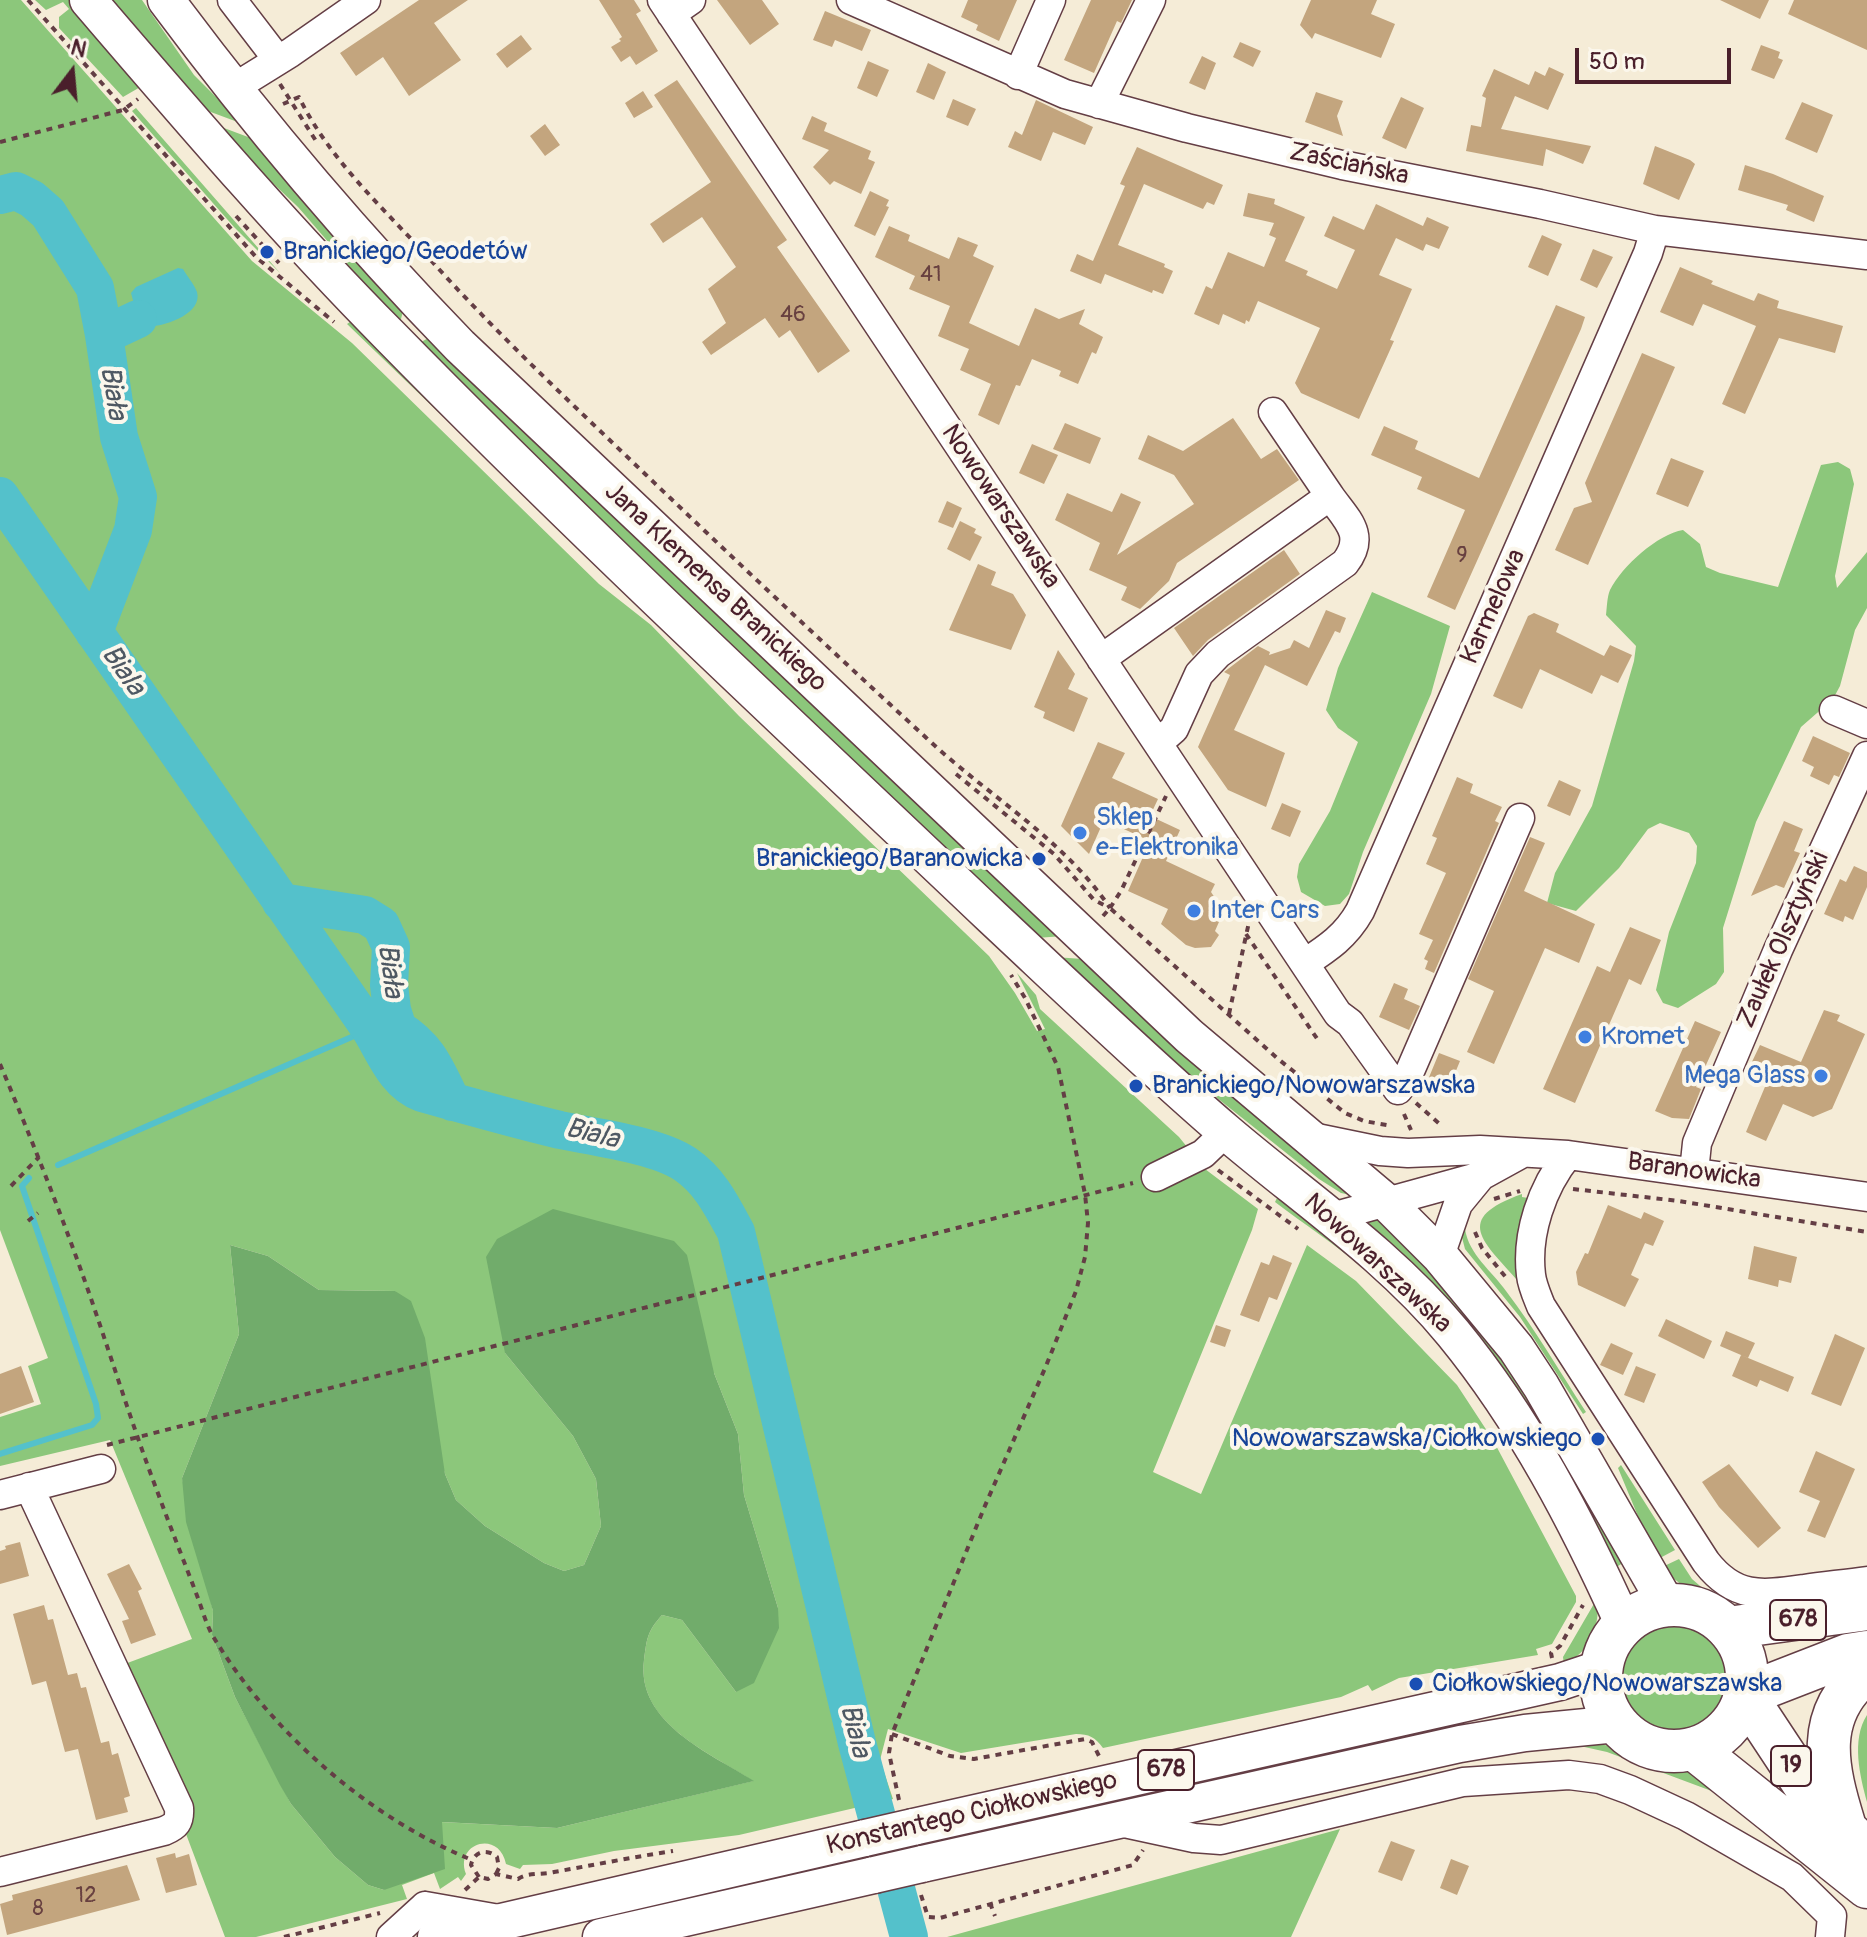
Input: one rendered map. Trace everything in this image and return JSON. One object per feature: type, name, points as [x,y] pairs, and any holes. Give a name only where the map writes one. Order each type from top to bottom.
[{"type":"highway","points":[[1667,1605],[1684,1605],[1715,1617],[1728,1628],[1745,1660],[1748,1677],[1738,1713],[1727,1729],[1712,1741],[1694,1749],[1660,1750],[1637,1740],[1617,1724],[1604,1698],[1602,1668],[1606,1652],[1624,1625],[1637,1615],[1667,1605]]},
{"type":"highway","name":"678","points":[[1728,1628],[1867,1609]]},
{"type":"highway","name":"678","points":[[1745,1695],[1848,1655],[1867,1652]]},
{"type":"highway","points":[[1831,1851],[1830,1730],[1845,1695],[1867,1672]]},
{"type":"highway","name":"19","points":[[1745,1695],[1813,1798],[1831,1851]]},
{"type":"highway","name":"19","points":[[1694,1749],[1831,1851],[1867,1887]]},
{"type":"main road","name":"Jana Klemensa Branickiego","points":[[88,0],[285,226],[389,336],[582,529],[1056,977],[1214,1143]]},
{"type":"main road","name":"Jana Klemensa Branickiego","points":[[166,0],[232,89],[373,254],[482,367],[1189,1036],[1307,1136]]},
{"type":"main road","points":[[389,336],[403,339],[416,332],[423,319],[419,304]]},
{"type":"main road","name":"Nowowarszawska","points":[[1307,1136],[1386,1202],[1440,1256],[1516,1348],[1667,1605]]},
{"type":"main road","name":"Nowowarszawska","points":[[1214,1143],[1316,1224],[1419,1296],[1450,1329],[1499,1392],[1564,1500],[1624,1625]]},
{"type":"main road","name":"Konstantego Ciołkowskiego","points":[[427,1910],[507,1920],[865,1838],[906,1814],[1560,1682],[1602,1668]]},
{"type":"main road","name":"Konstantego Ciołkowskiego","points":[[601,1937],[874,1875],[922,1879],[1111,1820],[1460,1744],[1525,1733],[1617,1724]]},
{"type":"street","points":[[232,0],[273,63]]},
{"type":"street","points":[[232,89],[366,0]]},
{"type":"street","name":"Zaściańska","points":[[851,0],[1018,75],[1099,104],[1342,165],[1655,230],[1867,255]]},
{"type":"street","points":[[1018,75],[1051,0]]},
{"type":"street","points":[[1099,104],[1151,0]]},
{"type":"street","name":"Nowowarszawska","points":[[674,5],[1101,659],[1338,1014],[1350,1023],[1398,1090]]},
{"type":"street","name":"Karmelowa","points":[[1305,963],[1336,943],[1352,926],[1360,911],[1642,267],[1655,230]]},
{"type":"street","points":[[1158,743],[1174,729],[1199,674],[1218,654],[1345,563],[1351,555],[1354,534],[1351,524],[1273,412]]},
{"type":"street","points":[[1101,659],[1330,496]]},
{"type":"street","points":[[1834,710],[1867,724]]},
{"type":"street","name":"Zaułek Olsztyński","points":[[1694,1172],[1697,1143],[1778,950],[1867,756]]},
{"type":"street","points":[[1398,1090],[1407,1078],[1520,818]]},
{"type":"street","name":"Baranowicka","points":[[1307,1136],[1380,1151],[1480,1150],[1568,1155],[1867,1197]]},
{"type":"street","points":[[1156,1177],[1214,1143]]},
{"type":"street","points":[[1316,1224],[1481,1176],[1521,1154]]},
{"type":"street","points":[[1568,1155],[1556,1169],[1542,1199],[1531,1251],[1531,1278],[1541,1306],[1706,1562],[1724,1582],[1757,1593],[1867,1581]]},
{"type":"street","points":[[1440,1256],[1458,1204],[1481,1176]]},
{"type":"street","points":[[0,1495],[101,1469]]},
{"type":"street","points":[[0,1872],[164,1831],[175,1826],[180,1817],[179,1808],[29,1487]]},
{"type":"street","points":[[1111,1820],[1194,1838],[1221,1840],[1463,1782],[1569,1775],[1600,1779],[1686,1816],[1831,1851],[1830,1937]]},
{"type":"street","points":[[391,1937],[427,1910]]},
{"type":"path","points":[[273,63],[317,143]]},
{"type":"path","points":[[280,101],[284,106],[299,97],[310,120],[339,159],[486,322],[801,623],[957,765],[1041,833],[1110,908]]},
{"type":"path","points":[[0,142],[123,110]]},
{"type":"path","points":[[352,186],[372,208]]},
{"type":"path","points":[[572,414],[953,771],[1054,854],[1094,900],[1110,908]]},
{"type":"path","points":[[1110,908],[1169,790]]},
{"type":"path","points":[[1229,1014],[1251,914]]},
{"type":"path","points":[[1246,934],[1320,1043]]},
{"type":"path","points":[[0,1064],[39,1157],[137,1438],[212,1635],[247,1687],[292,1738],[362,1797],[440,1847],[472,1860]]},
{"type":"path","points":[[1398,1090],[1446,1129]]},
{"type":"path","points":[[1214,1143],[1211,1165],[1316,1224]]},
{"type":"path","points":[[11,1186],[39,1157]]},
{"type":"path","points":[[137,1438],[1156,1177]]},
{"type":"path","points":[[906,1814],[889,1753],[892,1734],[1076,1291],[1087,1240],[1085,1194]]},
{"type":"path","points":[[28,1221],[38,1213]]},
{"type":"path","points":[[1475,1227],[1477,1242],[1511,1285]]},
{"type":"path","points":[[1553,1660],[1551,1653],[1560,1646],[1584,1600]]},
{"type":"path","points":[[892,1734],[950,1756],[974,1759],[1085,1739],[1097,1748],[1100,1759]]},
{"type":"path","points":[[922,1879],[926,1913],[935,1918],[1133,1865],[1143,1850]]},
{"type":"path","points":[[487,1851],[497,1857],[499,1868],[493,1877],[483,1879],[475,1874],[472,1860],[487,1851]]},
{"type":"path","points":[[990,1903],[995,1916]]},
{"type":"green space","points":[[0,0],[21,0],[252,261],[352,343],[599,584],[651,625],[739,716],[989,956],[1037,1031],[1045,1029],[1017,973],[1036,995],[1040,1009],[1179,1137],[1205,1169],[1258,1209],[1153,1472],[1201,1494],[1307,1245],[1356,1281],[1457,1385],[1493,1440],[1576,1596],[1576,1602],[1552,1644],[1536,1649],[1538,1655],[1399,1678],[1372,1691],[1368,1685],[1341,1697],[1103,1748],[1091,1737],[1076,1734],[961,1753],[888,1729],[880,1760],[893,1799],[739,1835],[614,1851],[552,1864],[523,1865],[520,1869],[506,1864],[495,1846],[479,1844],[466,1854],[466,1874],[461,1881],[458,1877],[440,1889],[434,1873],[402,1885],[407,1899],[256,1937],[225,1937],[122,1665],[192,1639],[110,1440],[0,1466],[0,1417],[41,1404],[28,1366],[48,1358],[0,1230]],"holes":[[[230,1245],[268,1256],[319,1290],[395,1291],[445,1474],[456,1500],[485,1526],[544,1563],[564,1571],[584,1565],[601,1526],[596,1479],[573,1436],[505,1353],[714,1373],[738,1434],[744,1495],[778,1608],[736,1692],[682,1620],[662,1615],[647,1641],[645,1682],[651,1701],[679,1733],[753,1781],[557,1828],[441,1822],[384,1890],[368,1885],[335,1857],[291,1804],[235,1697],[212,1635],[213,1611],[182,1478],[239,1334]]]},
{"type":"green space","points":[[35,0],[69,0],[142,86],[123,97],[59,28],[59,17],[69,9],[63,2],[46,10]]},
{"type":"green space","points":[[103,0],[142,0],[194,75],[243,124],[200,108]]},
{"type":"green space","points":[[136,108],[280,273],[234,227],[132,111]]},
{"type":"green space","points":[[208,122],[248,137],[252,133],[404,307],[401,319],[393,317],[298,207]]},
{"type":"green space","points":[[353,320],[609,577],[347,324]]},
{"type":"green space","points":[[430,337],[1064,936],[1036,938],[416,345]]},
{"type":"green space","points":[[1838,462],[1850,469],[1854,484],[1835,576],[1837,588],[1867,552],[1867,608],[1855,630],[1840,686],[1833,699],[1801,727],[1756,822],[1723,928],[1724,972],[1716,984],[1678,1008],[1663,1003],[1656,990],[1669,932],[1696,863],[1697,846],[1689,833],[1660,823],[1648,829],[1619,868],[1576,911],[1547,903],[1555,873],[1592,806],[1634,661],[1636,646],[1606,615],[1609,593],[1623,571],[1642,552],[1663,538],[1683,530],[1700,544],[1706,567],[1778,587],[1821,465]]},
{"type":"green space","points":[[1372,592],[1450,626],[1431,694],[1363,852],[1349,894],[1340,904],[1325,906],[1301,892],[1297,877],[1299,864],[1330,811],[1358,742],[1338,728],[1326,710],[1338,668]]},
{"type":"green space","points":[[1054,957],[1083,959],[1360,1197],[1341,1193],[1319,1179],[1124,1024]]},
{"type":"green space","points":[[1522,1194],[1522,1197],[1528,1198],[1516,1254],[1519,1282],[1486,1243],[1481,1222],[1500,1203]]},
{"type":"green space","points":[[1277,1198],[1352,1253],[1440,1337],[1512,1443],[1461,1374],[1406,1309],[1353,1260],[1275,1202]]},
{"type":"green space","points":[[553,1209],[674,1241],[687,1255],[714,1373],[738,1434],[744,1495],[778,1608],[779,1628],[754,1683],[736,1692],[682,1620],[662,1615],[647,1641],[645,1682],[652,1702],[680,1734],[754,1781],[557,1828],[442,1822],[445,1869],[384,1890],[368,1885],[335,1857],[291,1804],[235,1697],[212,1635],[213,1611],[186,1522],[182,1478],[239,1334],[230,1245],[268,1256],[319,1290],[395,1291],[411,1301],[425,1338],[445,1474],[456,1500],[485,1526],[544,1563],[564,1571],[584,1565],[601,1526],[596,1479],[573,1436],[505,1353],[486,1257],[497,1239]]},
{"type":"green space","points":[[1378,1215],[1418,1253],[1514,1371],[1623,1563],[1613,1569],[1350,1216]]},
{"type":"green space","points":[[1459,1226],[1465,1229],[1476,1255],[1517,1305],[1586,1412],[1583,1414],[1520,1317],[1465,1249]]},
{"type":"green space","points":[[1621,1465],[1675,1550],[1660,1558],[1647,1538],[1618,1468]]},
{"type":"green space","points":[[1679,1559],[1692,1579],[1714,1598],[1682,1585],[1660,1568]]},
{"type":"green space","points":[[1595,1602],[1598,1603],[1598,1614],[1591,1640],[1564,1665],[1563,1657]]},
{"type":"green space","points":[[1676,1623],[1697,1627],[1715,1639],[1727,1657],[1731,1678],[1727,1699],[1715,1717],[1697,1729],[1676,1733],[1655,1729],[1637,1717],[1625,1699],[1621,1678],[1625,1657],[1637,1639],[1655,1627]]},
{"type":"green space","points":[[1867,1715],[1867,1802],[1858,1747]]},
{"type":"green space","points":[[1577,1741],[1611,1746],[1642,1759],[1688,1770],[1717,1793],[1607,1752],[1580,1746]]},
{"type":"green space","points":[[1340,1829],[1291,1937],[947,1937]]},
{"type":"water","points":[[178,268],[183,269],[197,292],[194,306],[173,321],[149,326],[138,319],[131,293],[136,287]]},
{"type":"building","points":[[419,0],[468,0],[434,23],[461,60],[409,96],[383,57],[356,76],[340,53]]},
{"type":"building","points":[[599,0],[634,0],[641,11],[636,14],[658,51],[636,65],[630,56],[621,62],[611,47],[622,37]]},
{"type":"building","points":[[717,0],[762,0],[779,24],[750,45]]},
{"type":"building","points":[[968,0],[1017,0],[999,41],[976,30],[978,25],[961,17]]},
{"type":"building","points":[[1091,0],[1132,0],[1121,23],[1117,21],[1094,73],[1064,60]]},
{"type":"building","points":[[1311,0],[1377,0],[1371,14],[1395,24],[1381,58],[1315,33],[1312,39],[1300,25]]},
{"type":"building","points":[[1720,0],[1769,0],[1760,19]]},
{"type":"building","points":[[1794,0],[1867,0],[1867,50],[1788,14]]},
{"type":"building","points":[[825,11],[871,30],[862,51],[835,40],[832,47],[813,40]]},
{"type":"building","points":[[521,35],[532,49],[507,68],[496,54]]},
{"type":"building","points":[[1240,42],[1261,51],[1253,67],[1233,57]]},
{"type":"building","points":[[1761,45],[1780,52],[1778,58],[1783,60],[1774,79],[1751,70]]},
{"type":"building","points":[[1202,56],[1216,63],[1205,90],[1189,83]]},
{"type":"building","points":[[868,61],[889,70],[877,97],[857,88]]},
{"type":"building","points":[[928,63],[946,72],[934,100],[916,92]]},
{"type":"building","points":[[1549,67],[1564,74],[1548,110],[1515,96],[1501,129],[1591,146],[1583,164],[1546,149],[1543,166],[1466,151],[1471,125],[1481,127],[1486,98],[1482,96],[1494,69],[1529,85],[1535,71],[1545,76]]},
{"type":"building","points":[[677,80],[787,240],[777,247],[850,351],[818,373],[790,330],[779,338],[765,318],[711,355],[702,342],[726,323],[708,289],[736,267],[702,217],[663,243],[650,224],[711,182],[654,95]]},
{"type":"building","points":[[643,91],[653,107],[634,118],[625,103]]},
{"type":"building","points":[[1316,92],[1343,101],[1337,116],[1343,136],[1305,122]]},
{"type":"building","points":[[1401,97],[1424,108],[1406,149],[1382,138]]},
{"type":"building","points":[[953,99],[976,109],[968,126],[946,117]]},
{"type":"building","points":[[1036,100],[1093,127],[1085,145],[1053,132],[1041,161],[1008,147],[1015,131],[1022,135]]},
{"type":"building","points":[[1802,102],[1833,115],[1817,153],[1785,139]]},
{"type":"building","points":[[812,116],[827,123],[824,131],[871,151],[868,159],[875,162],[861,194],[834,181],[830,185],[813,167],[829,150],[802,139]]},
{"type":"building","points":[[545,124],[560,145],[545,156],[530,136]]},
{"type":"building","points":[[1655,146],[1695,164],[1679,200],[1643,184]]},
{"type":"building","points":[[1137,147],[1223,185],[1214,205],[1207,202],[1203,209],[1144,184],[1118,245],[1165,264],[1164,267],[1173,271],[1163,294],[1153,290],[1152,293],[1105,274],[1101,284],[1070,271],[1077,254],[1093,261],[1125,186],[1120,184]]},
{"type":"building","points":[[1745,165],[1824,196],[1814,222],[1786,210],[1788,205],[1738,190]]},
{"type":"building","points":[[870,191],[889,200],[886,206],[889,207],[875,236],[854,226]]},
{"type":"building","points":[[1248,193],[1275,199],[1274,204],[1305,217],[1285,261],[1337,289],[1355,250],[1324,236],[1333,216],[1364,230],[1376,204],[1423,226],[1427,217],[1449,227],[1439,249],[1426,244],[1423,251],[1396,238],[1379,275],[1412,289],[1390,340],[1394,341],[1359,419],[1301,393],[1295,383],[1320,328],[1258,301],[1249,322],[1246,320],[1245,324],[1223,314],[1219,325],[1194,314],[1206,286],[1212,289],[1228,252],[1264,267],[1276,238],[1269,235],[1274,223],[1243,216]]},
{"type":"building","points":[[889,226],[910,235],[908,241],[949,259],[958,237],[978,245],[973,256],[994,266],[969,323],[1019,346],[1035,308],[1059,319],[1085,309],[1079,324],[1103,337],[1096,354],[1092,352],[1078,384],[1059,376],[1061,371],[1032,359],[1020,386],[1016,385],[999,425],[978,415],[991,384],[960,370],[969,349],[938,336],[950,306],[909,289],[915,276],[875,257]]},
{"type":"building","points":[[1542,235],[1562,244],[1548,276],[1528,267]]},
{"type":"building","points":[[1593,249],[1613,257],[1597,288],[1580,280]]},
{"type":"building","points":[[1680,267],[1713,281],[1711,284],[1754,301],[1758,293],[1779,301],[1777,308],[1843,326],[1835,353],[1779,338],[1745,414],[1722,404],[1756,326],[1703,304],[1693,326],[1660,312]]},
{"type":"building","points":[[1556,305],[1585,317],[1455,610],[1427,597],[1465,510],[1417,489],[1422,477],[1371,455],[1384,426],[1418,441],[1415,449],[1479,478]]},
{"type":"building","points":[[1642,353],[1675,367],[1588,565],[1555,550],[1574,508],[1592,502],[1585,483]]},
{"type":"building","points":[[1233,418],[1261,459],[1277,449],[1299,480],[1177,563],[1169,581],[1140,609],[1121,600],[1127,587],[1089,570],[1100,543],[1055,520],[1067,493],[1112,512],[1121,493],[1141,502],[1117,555],[1194,504],[1174,475],[1138,459],[1148,435],[1183,451]]},
{"type":"building","points":[[1065,423],[1101,438],[1090,464],[1053,449]]},
{"type":"building","points":[[1032,444],[1058,455],[1044,484],[1019,473]]},
{"type":"building","points":[[1671,458],[1704,471],[1688,507],[1656,494]]},
{"type":"building","points":[[947,501],[962,508],[953,528],[938,522]]},
{"type":"building","points":[[960,521],[976,529],[974,533],[982,537],[970,561],[947,549]]},
{"type":"building","points":[[1284,550],[1300,574],[1208,640],[1193,656],[1174,628]]},
{"type":"building","points":[[978,564],[996,572],[991,585],[1013,594],[1026,615],[1011,650],[949,630]]},
{"type":"building","points":[[1326,610],[1346,618],[1340,633],[1335,631],[1307,686],[1265,665],[1234,730],[1285,753],[1266,807],[1228,790],[1198,747],[1230,675],[1224,672],[1258,646],[1270,652],[1269,655],[1290,648],[1294,640],[1309,648]]},
{"type":"building","points":[[1534,613],[1559,624],[1556,632],[1604,656],[1610,645],[1632,655],[1618,683],[1601,675],[1592,694],[1540,669],[1522,709],[1493,696],[1528,616]]},
{"type":"building","points":[[1058,650],[1075,674],[1068,689],[1088,698],[1074,732],[1043,718],[1045,712],[1034,707]]},
{"type":"building","points":[[1813,736],[1850,753],[1839,777],[1834,775],[1829,785],[1810,776],[1814,767],[1802,761]]},
{"type":"building","points":[[1098,742],[1125,753],[1112,778],[1158,799],[1150,816],[1180,830],[1166,861],[1215,884],[1211,892],[1222,915],[1215,931],[1219,935],[1211,947],[1186,945],[1161,924],[1168,909],[1128,891],[1150,841],[1104,820],[1089,854],[1061,826]]},
{"type":"building","points":[[1457,777],[1473,784],[1470,793],[1502,807],[1495,821],[1499,823],[1434,973],[1425,969],[1428,961],[1424,959],[1433,940],[1419,934],[1446,873],[1426,864],[1437,838],[1432,836]]},
{"type":"building","points":[[1559,780],[1581,790],[1570,816],[1547,806]]},
{"type":"building","points":[[1282,803],[1301,811],[1290,837],[1271,829]]},
{"type":"building","points":[[1784,821],[1803,829],[1794,851],[1800,853],[1784,888],[1776,885],[1751,896]]},
{"type":"building","points":[[1530,837],[1545,843],[1524,891],[1595,924],[1579,963],[1545,948],[1494,1064],[1467,1052],[1494,991],[1468,979]]},
{"type":"building","points":[[1854,866],[1867,872],[1867,887],[1853,920],[1845,916],[1843,922],[1824,914],[1840,879],[1846,882]]},
{"type":"building","name":"Kromet","points":[[1630,927],[1661,940],[1641,985],[1629,979],[1575,1103],[1543,1089],[1597,966],[1610,972]]},
{"type":"building","points":[[1394,983],[1408,989],[1404,999],[1420,1006],[1409,1030],[1379,1017]]},
{"type":"building","name":"Mega Glass","points":[[1824,1010],[1840,1015],[1837,1021],[1865,1034],[1832,1109],[1813,1117],[1783,1104],[1766,1141],[1746,1132],[1767,1082],[1749,1068],[1760,1045],[1801,1062]]},
{"type":"building","points":[[1695,1021],[1721,1032],[1696,1087],[1701,1089],[1689,1119],[1672,1118],[1655,1111]]},
{"type":"building","points":[[1439,1053],[1460,1061],[1446,1095],[1425,1087]]},
{"type":"building","points":[[1608,1205],[1641,1219],[1644,1212],[1664,1221],[1653,1246],[1645,1243],[1631,1275],[1639,1279],[1625,1307],[1578,1285],[1576,1272],[1585,1253],[1588,1254]]},
{"type":"building","points":[[1754,1246],[1797,1257],[1791,1283],[1779,1280],[1778,1287],[1748,1279]]},
{"type":"building","points":[[1273,1255],[1292,1263],[1277,1300],[1269,1297],[1259,1322],[1240,1315],[1261,1262],[1269,1265]]},
{"type":"building","points":[[1666,1319],[1712,1341],[1704,1359],[1658,1336]]},
{"type":"building","points":[[1216,1325],[1231,1330],[1225,1347],[1210,1342]]},
{"type":"building","points":[[1726,1331],[1755,1343],[1748,1358],[1720,1346]]},
{"type":"building","points":[[1835,1334],[1865,1348],[1841,1406],[1811,1394]]},
{"type":"building","points":[[1611,1343],[1633,1353],[1623,1375],[1600,1365]]},
{"type":"building","points":[[1741,1355],[1794,1377],[1788,1392],[1760,1380],[1757,1387],[1732,1376]]},
{"type":"building","points":[[21,1366],[34,1402],[0,1414],[0,1374]]},
{"type":"building","points":[[1636,1366],[1656,1374],[1644,1403],[1624,1395]]},
{"type":"building","points":[[1816,1451],[1855,1469],[1825,1538],[1807,1531],[1820,1501],[1799,1492]]},
{"type":"building","points":[[1729,1464],[1781,1528],[1758,1548],[1719,1507],[1702,1482]]},
{"type":"building","points":[[20,1542],[29,1576],[0,1584],[0,1551],[6,1549],[5,1546]]},
{"type":"building","points":[[129,1564],[142,1589],[138,1591],[156,1635],[131,1644],[122,1621],[129,1619],[107,1574]]},
{"type":"building","points":[[44,1605],[48,1620],[53,1619],[68,1675],[77,1673],[81,1688],[86,1687],[101,1743],[109,1741],[112,1755],[118,1753],[130,1796],[124,1798],[128,1812],[96,1820],[78,1749],[65,1752],[46,1681],[32,1685],[13,1614]]},
{"type":"building","points":[[1391,1841],[1415,1850],[1402,1881],[1378,1872]]},
{"type":"building","points":[[175,1853],[176,1858],[189,1854],[197,1885],[166,1893],[156,1858]]},
{"type":"building","points":[[1451,1859],[1469,1866],[1457,1895],[1440,1888]]},
{"type":"building","points":[[127,1865],[140,1900],[7,1935],[0,1904],[13,1900],[12,1895]]},
{"type":"waterway","name":"Biała","points":[[0,195],[16,191],[32,199],[48,213],[95,288],[119,437],[138,497],[133,530],[94,632]]},
{"type":"waterway","points":[[104,335],[138,319]]},
{"type":"waterway","name":"Biala","points":[[0,496],[405,1082],[422,1093],[560,1130],[625,1142],[673,1157],[694,1171],[720,1204],[736,1232],[857,1743],[909,1937]]},
{"type":"waterway","name":"Biała","points":[[281,902],[365,915],[381,925],[391,947],[389,985],[398,1029],[424,1052],[452,1102]]},
{"type":"waterway","points":[[58,1165],[370,1029]]},
{"type":"waterway","points":[[0,1454],[92,1425],[98,1418],[96,1404],[22,1186],[29,1178]]},
{"type":"waterway","points":[[896,1937],[908,1935]]},
{"type":"place","name":"Branickiego/Geodetów","points":[[267,252]]},
{"type":"place","name":"Sklep e-Elektronika","points":[[1080,833]]},
{"type":"place","name":"Branickiego/Baranowicka","points":[[1039,859]]},
{"type":"place","name":"Inter Cars","points":[[1194,911]]},
{"type":"place","name":"Kromet","points":[[1585,1037]]},
{"type":"place","name":"Mega Glass","points":[[1821,1076]]},
{"type":"place","name":"Branickiego/Nowowarszawska","points":[[1136,1086]]},
{"type":"place","name":"Nowowarszawska/Ciołkowskiego","points":[[1598,1439]]},
{"type":"place","name":"Ciołkowskiego/Nowowarszawska","points":[[1416,1684]]}]
